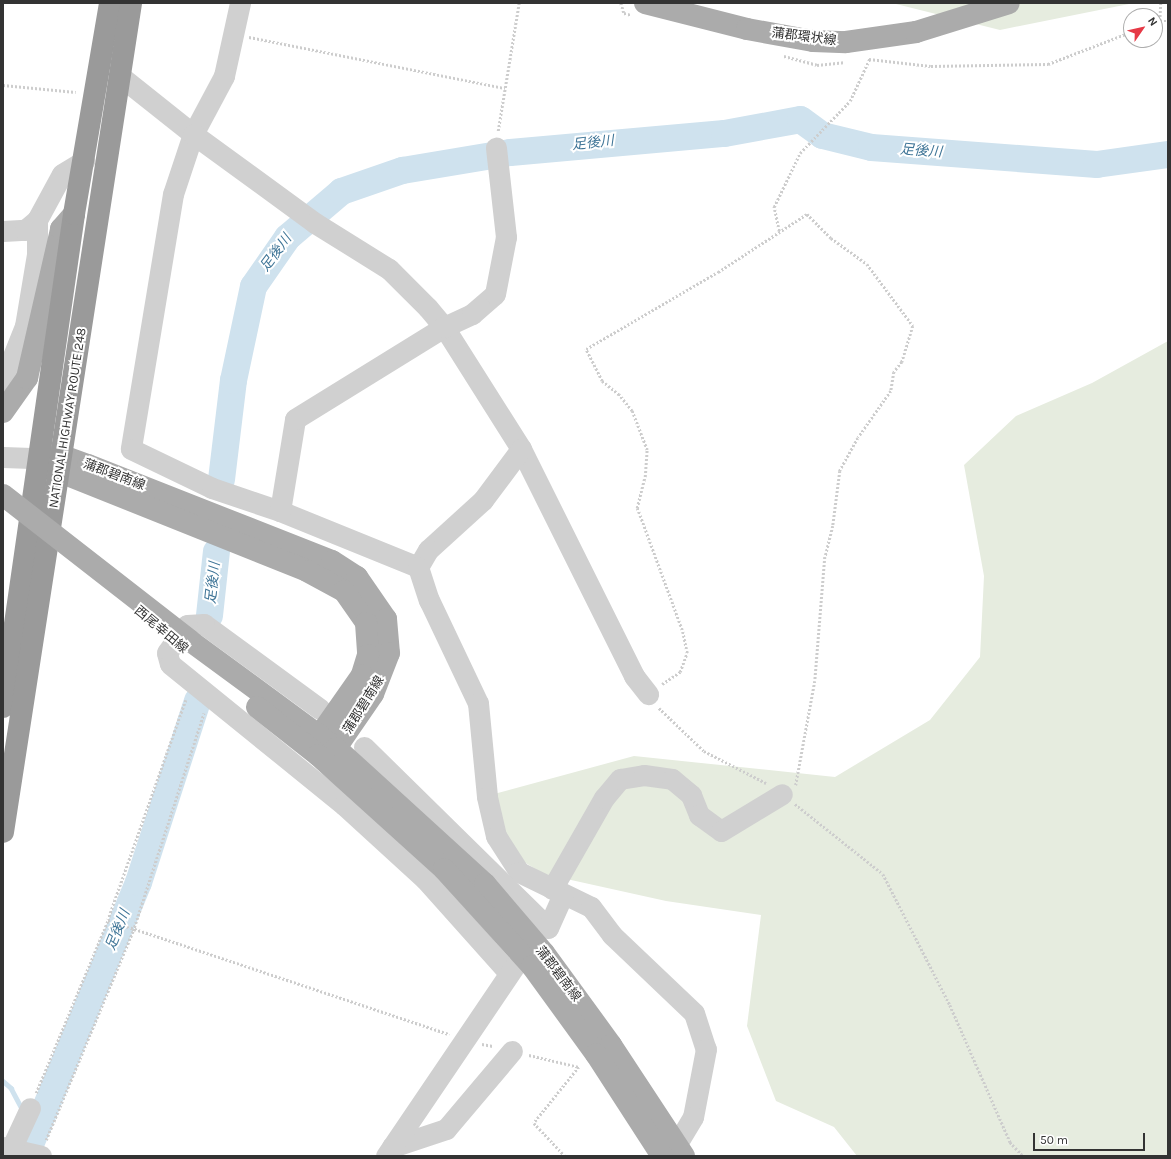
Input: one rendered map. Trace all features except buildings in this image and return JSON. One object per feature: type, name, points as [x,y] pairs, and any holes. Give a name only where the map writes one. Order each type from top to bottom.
[{"type":"highway","name":"NATIONAL HIGHWAY ROUTE 248","points":[[3,707],[74,214],[110,3]]},
{"type":"highway","name":"NATIONAL HIGHWAY ROUTE 248","points":[[3,832],[62,464],[131,3]]},
{"type":"main road","name":"蒲郡環状線","points":[[645,3],[747,30],[814,41],[846,42],[916,32],[1010,3]]},
{"type":"main road","points":[[3,412],[26,378],[60,229],[74,214]]},
{"type":"main road","name":"蒲郡碧南線","points":[[38,458],[62,464],[332,561],[357,577],[386,619],[389,653],[373,694],[325,746],[485,884],[510,913],[611,1045],[674,1152]]},
{"type":"main road","name":"西尾幸田線","points":[[3,495],[186,644]]},
{"type":"main road","name":"西尾幸田線","points":[[3,504],[186,644],[325,746]]},
{"type":"street","points":[[240,3],[224,76],[192,134],[173,194],[131,449],[221,491],[280,511],[418,566]]},
{"type":"street","points":[[120,76],[192,134],[308,218],[389,269],[444,327],[521,449],[630,669],[648,694]]},
{"type":"street","points":[[280,511],[295,419],[444,327],[472,314],[495,294],[506,237],[496,153]]},
{"type":"street","points":[[3,232],[25,230],[38,220],[62,174],[84,161]]},
{"type":"street","points":[[3,381],[25,326],[37,254],[38,220]]},
{"type":"street","points":[[521,449],[483,500],[428,550],[418,566],[429,600],[478,703],[487,797],[496,836],[519,872],[557,892],[591,907],[612,935],[694,1013],[706,1049],[693,1117],[674,1152]]},
{"type":"street","points":[[3,457],[38,458]]},
{"type":"street","points":[[320,709],[204,624],[187,625],[167,653],[170,664],[344,805],[425,879],[511,970],[462,1039],[389,1151]]},
{"type":"street","points":[[364,747],[548,928],[557,892],[604,798],[620,779],[644,775],[672,779],[691,795],[699,816],[722,831],[782,794]]},
{"type":"street","points":[[389,1151],[446,1129],[512,1051]]},
{"type":"street","points":[[25,1152],[22,1127],[30,1108]]},
{"type":"path","points":[[496,153],[519,3]]},
{"type":"path","points":[[233,34],[505,88]]},
{"type":"path","points":[[779,231],[774,207],[800,153],[850,101],[870,59],[931,66],[1048,64],[1123,35]]},
{"type":"path","points":[[3,85],[95,94]]},
{"type":"path","points":[[782,794],[799,783],[815,681],[824,557],[833,526],[840,471],[858,438],[891,391],[894,372],[902,362],[913,326],[867,264],[831,238],[807,214],[718,272],[586,348],[602,381],[620,395],[632,412],[647,450],[645,477],[636,508],[685,643],[685,664],[680,672],[648,694],[665,716],[704,751],[782,794],[883,874],[950,1005],[1010,1142],[1023,1156]]},
{"type":"path","points":[[30,1108],[108,920],[193,682]]},
{"type":"path","points":[[25,1152],[133,930],[209,696]]},
{"type":"path","points":[[108,920],[133,930],[462,1039],[579,1067],[534,1123],[565,1156]]},
{"type":"shaded area","points":[[892,3],[1134,3],[1000,30]]},
{"type":"shaded area","points":[[1168,341],[1168,1156],[857,1156],[834,1127],[776,1101],[747,1026],[761,915],[666,901],[544,874],[502,849],[494,794],[634,756],[835,777],[930,720],[980,657],[984,576],[964,465],[1016,416],[1092,383]]},
{"type":"waterway","name":"足後川","points":[[221,479],[233,380],[253,286],[287,237],[341,191],[402,170],[510,152],[724,133],[800,119],[822,135],[871,147],[1096,164],[1168,154]]},
{"type":"waterway","name":"足後川","points":[[209,615],[216,551]]},
{"type":"waterway","name":"足後川","points":[[25,1156],[138,882],[197,700]]},
{"type":"waterway","points":[[3,1081],[11,1088],[22,1109]]}]
